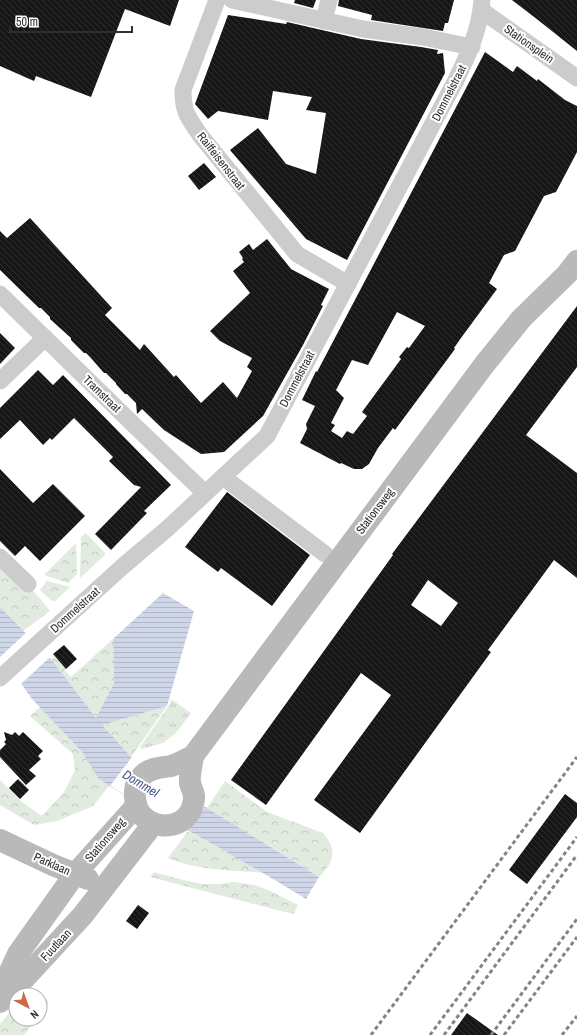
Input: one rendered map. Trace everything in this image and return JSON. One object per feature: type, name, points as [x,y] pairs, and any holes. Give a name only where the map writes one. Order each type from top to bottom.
[{"type":"street","name":"Raiffeisenstraat","points":[[217,0],[183,90],[183,105],[187,116],[200,135],[297,254],[348,284]]},
{"type":"street","points":[[232,0],[363,29],[423,37],[472,47]]},
{"type":"street","points":[[324,21],[329,0]]},
{"type":"street","name":"Dommelstraat","points":[[0,678],[168,528],[267,436],[452,88],[472,47],[482,5]]},
{"type":"street","name":"Stationsplein","points":[[482,5],[577,78]]},
{"type":"street","name":"Stationsweg","points":[[164,824],[142,817],[135,803],[134,792],[137,782],[151,769],[173,766],[193,756],[484,365],[522,319],[572,267]]},
{"type":"street","name":"Tramstraat","points":[[0,294],[205,493]]},
{"type":"street","points":[[0,381],[45,338]]},
{"type":"street","points":[[223,477],[321,551]]},
{"type":"street","points":[[0,557],[28,584]]},
{"type":"street","points":[[106,884],[164,824],[186,816],[190,811],[193,804],[194,795],[190,784],[193,756]]},
{"type":"street","name":"Stationsweg","points":[[75,874],[135,803]]},
{"type":"street","name":"Parklaan","points":[[0,840],[53,865],[106,884]]},
{"type":"street","name":"Fuutlaan","points":[[0,993],[18,954],[75,874]]},
{"type":"street","name":"Fuutlaan","points":[[0,1002],[71,929],[106,884]]},
{"type":"green space","points":[[86,533],[105,553],[105,555],[80,578],[81,537]]},
{"type":"green space","points":[[76,543],[77,574],[68,583],[44,575]]},
{"type":"green space","points":[[0,563],[27,584],[50,611],[23,631],[0,607]]},
{"type":"green space","points":[[47,581],[70,587],[55,601],[52,601],[40,590]]},
{"type":"green space","points":[[113,639],[114,683],[96,718],[51,659],[54,656],[71,677]]},
{"type":"green space","points":[[171,699],[191,713],[176,733],[163,743],[142,749],[140,747],[170,704]]},
{"type":"green space","points":[[167,706],[131,757],[101,725]]},
{"type":"green space","points":[[40,707],[83,753],[98,778],[109,786],[93,806],[57,821],[34,825],[0,805],[0,780],[22,802],[42,816],[64,792],[75,770],[73,754],[30,716]]},
{"type":"green space","points":[[225,781],[267,812],[323,833],[328,839],[332,850],[331,861],[324,872],[319,877],[207,808]]},
{"type":"green space","points":[[188,831],[265,873],[203,868],[168,858]]},
{"type":"green space","points":[[154,872],[203,884],[234,882],[255,885],[298,905],[293,914],[150,877]]},
{"type":"green space","points":[[8,1014],[8,1027],[30,1027],[24,1035],[0,1035],[0,1024]]},
{"type":"water","name":"Dommel","points":[[163,593],[194,611],[167,706],[102,725],[131,757],[207,808],[319,877],[306,899],[109,786],[98,778],[83,753],[32,699],[22,685],[0,662],[0,607],[51,659],[96,718],[114,683],[113,639]]},
{"type":"pier","points":[[27,632],[50,657],[20,685],[0,664],[0,657]]},
{"type":"pier","points":[[132,757],[206,805],[187,831],[110,786]]},
{"type":"building","points":[[0,0],[179,0],[170,26],[125,9],[91,97],[36,76],[34,81],[0,66]]},
{"type":"building","points":[[295,0],[316,0],[313,8],[294,3]]},
{"type":"building","points":[[339,0],[454,0],[448,23],[445,23],[443,31],[371,20],[372,15],[338,6]]},
{"type":"building","points":[[512,0],[577,0],[577,51],[538,20]]},
{"type":"building","points":[[228,15],[286,24],[287,22],[361,39],[421,47],[438,50],[437,54],[443,53],[445,73],[347,260],[306,239],[230,150],[258,128],[286,164],[316,174],[326,113],[306,110],[312,97],[273,91],[268,120],[218,111],[208,119],[195,104]]},
{"type":"building","points":[[485,52],[513,72],[517,66],[537,81],[538,79],[565,100],[577,106],[577,152],[556,192],[544,196],[515,251],[504,255],[489,283],[497,289],[454,348],[455,349],[395,430],[393,428],[378,448],[369,464],[362,469],[354,469],[341,463],[340,464],[300,443],[307,429],[306,424],[315,406],[302,400]],"holes":[[[397,312],[425,326],[409,348],[407,347],[399,357],[401,359],[362,412],[367,416],[353,434],[347,431],[342,438],[331,431],[335,425],[331,423],[344,398],[336,390],[352,360],[368,365]]]},
{"type":"building","points":[[204,163],[216,177],[199,190],[188,176]]},
{"type":"building","points":[[30,218],[112,308],[105,315],[140,350],[144,344],[174,377],[176,375],[201,403],[223,382],[237,398],[252,371],[247,367],[252,358],[220,341],[210,331],[250,293],[233,271],[244,262],[239,252],[249,244],[253,250],[267,239],[291,269],[329,289],[321,305],[323,306],[303,345],[263,416],[224,452],[201,454],[164,430],[142,409],[137,414],[136,403],[127,394],[125,394],[86,353],[84,353],[71,340],[71,338],[50,319],[50,317],[41,308],[39,308],[0,270],[0,231],[7,238]]},
{"type":"building","points":[[577,306],[577,367],[526,435],[577,473],[577,578],[554,560],[488,650],[491,652],[360,833],[314,800],[391,695],[361,673],[266,805],[231,780],[393,555],[392,554]],"holes":[[[428,580],[458,603],[441,626],[411,605]]]},
{"type":"building","points":[[0,333],[15,348],[0,364]]},
{"type":"building","points":[[38,370],[53,385],[63,375],[171,485],[144,511],[147,513],[111,550],[95,534],[141,487],[134,485],[109,461],[113,457],[74,418],[52,440],[50,438],[43,445],[20,420],[0,439],[0,408]]},
{"type":"building","points":[[0,469],[33,503],[53,484],[85,516],[40,561],[25,546],[15,556],[0,541]]},
{"type":"building","points":[[227,492],[310,555],[272,606],[221,568],[218,572],[185,547]]},
{"type":"building","points":[[64,645],[77,659],[66,669],[53,654]]},
{"type":"building","points":[[4,732],[12,735],[15,732],[19,736],[23,732],[43,751],[38,756],[41,759],[29,770],[36,776],[26,785],[0,757],[0,750],[6,744],[4,742],[6,740]]},
{"type":"building","points":[[18,779],[29,790],[20,799],[9,788]]},
{"type":"building","points":[[565,794],[577,803],[577,817],[527,884],[509,870]]},
{"type":"building","points":[[138,905],[149,913],[137,929],[126,921]]},
{"type":"building","points":[[467,1013],[498,1035],[451,1035]]},
{"type":"railway","points":[[371,1035],[577,757]]},
{"type":"railway","points":[[430,1035],[577,837]]},
{"type":"railway","points":[[444,1035],[577,855]]},
{"type":"railway","points":[[491,1035],[577,919]]},
{"type":"railway","points":[[504,1035],[577,937]]},
{"type":"railway","points":[[562,1035],[577,1016]]}]
